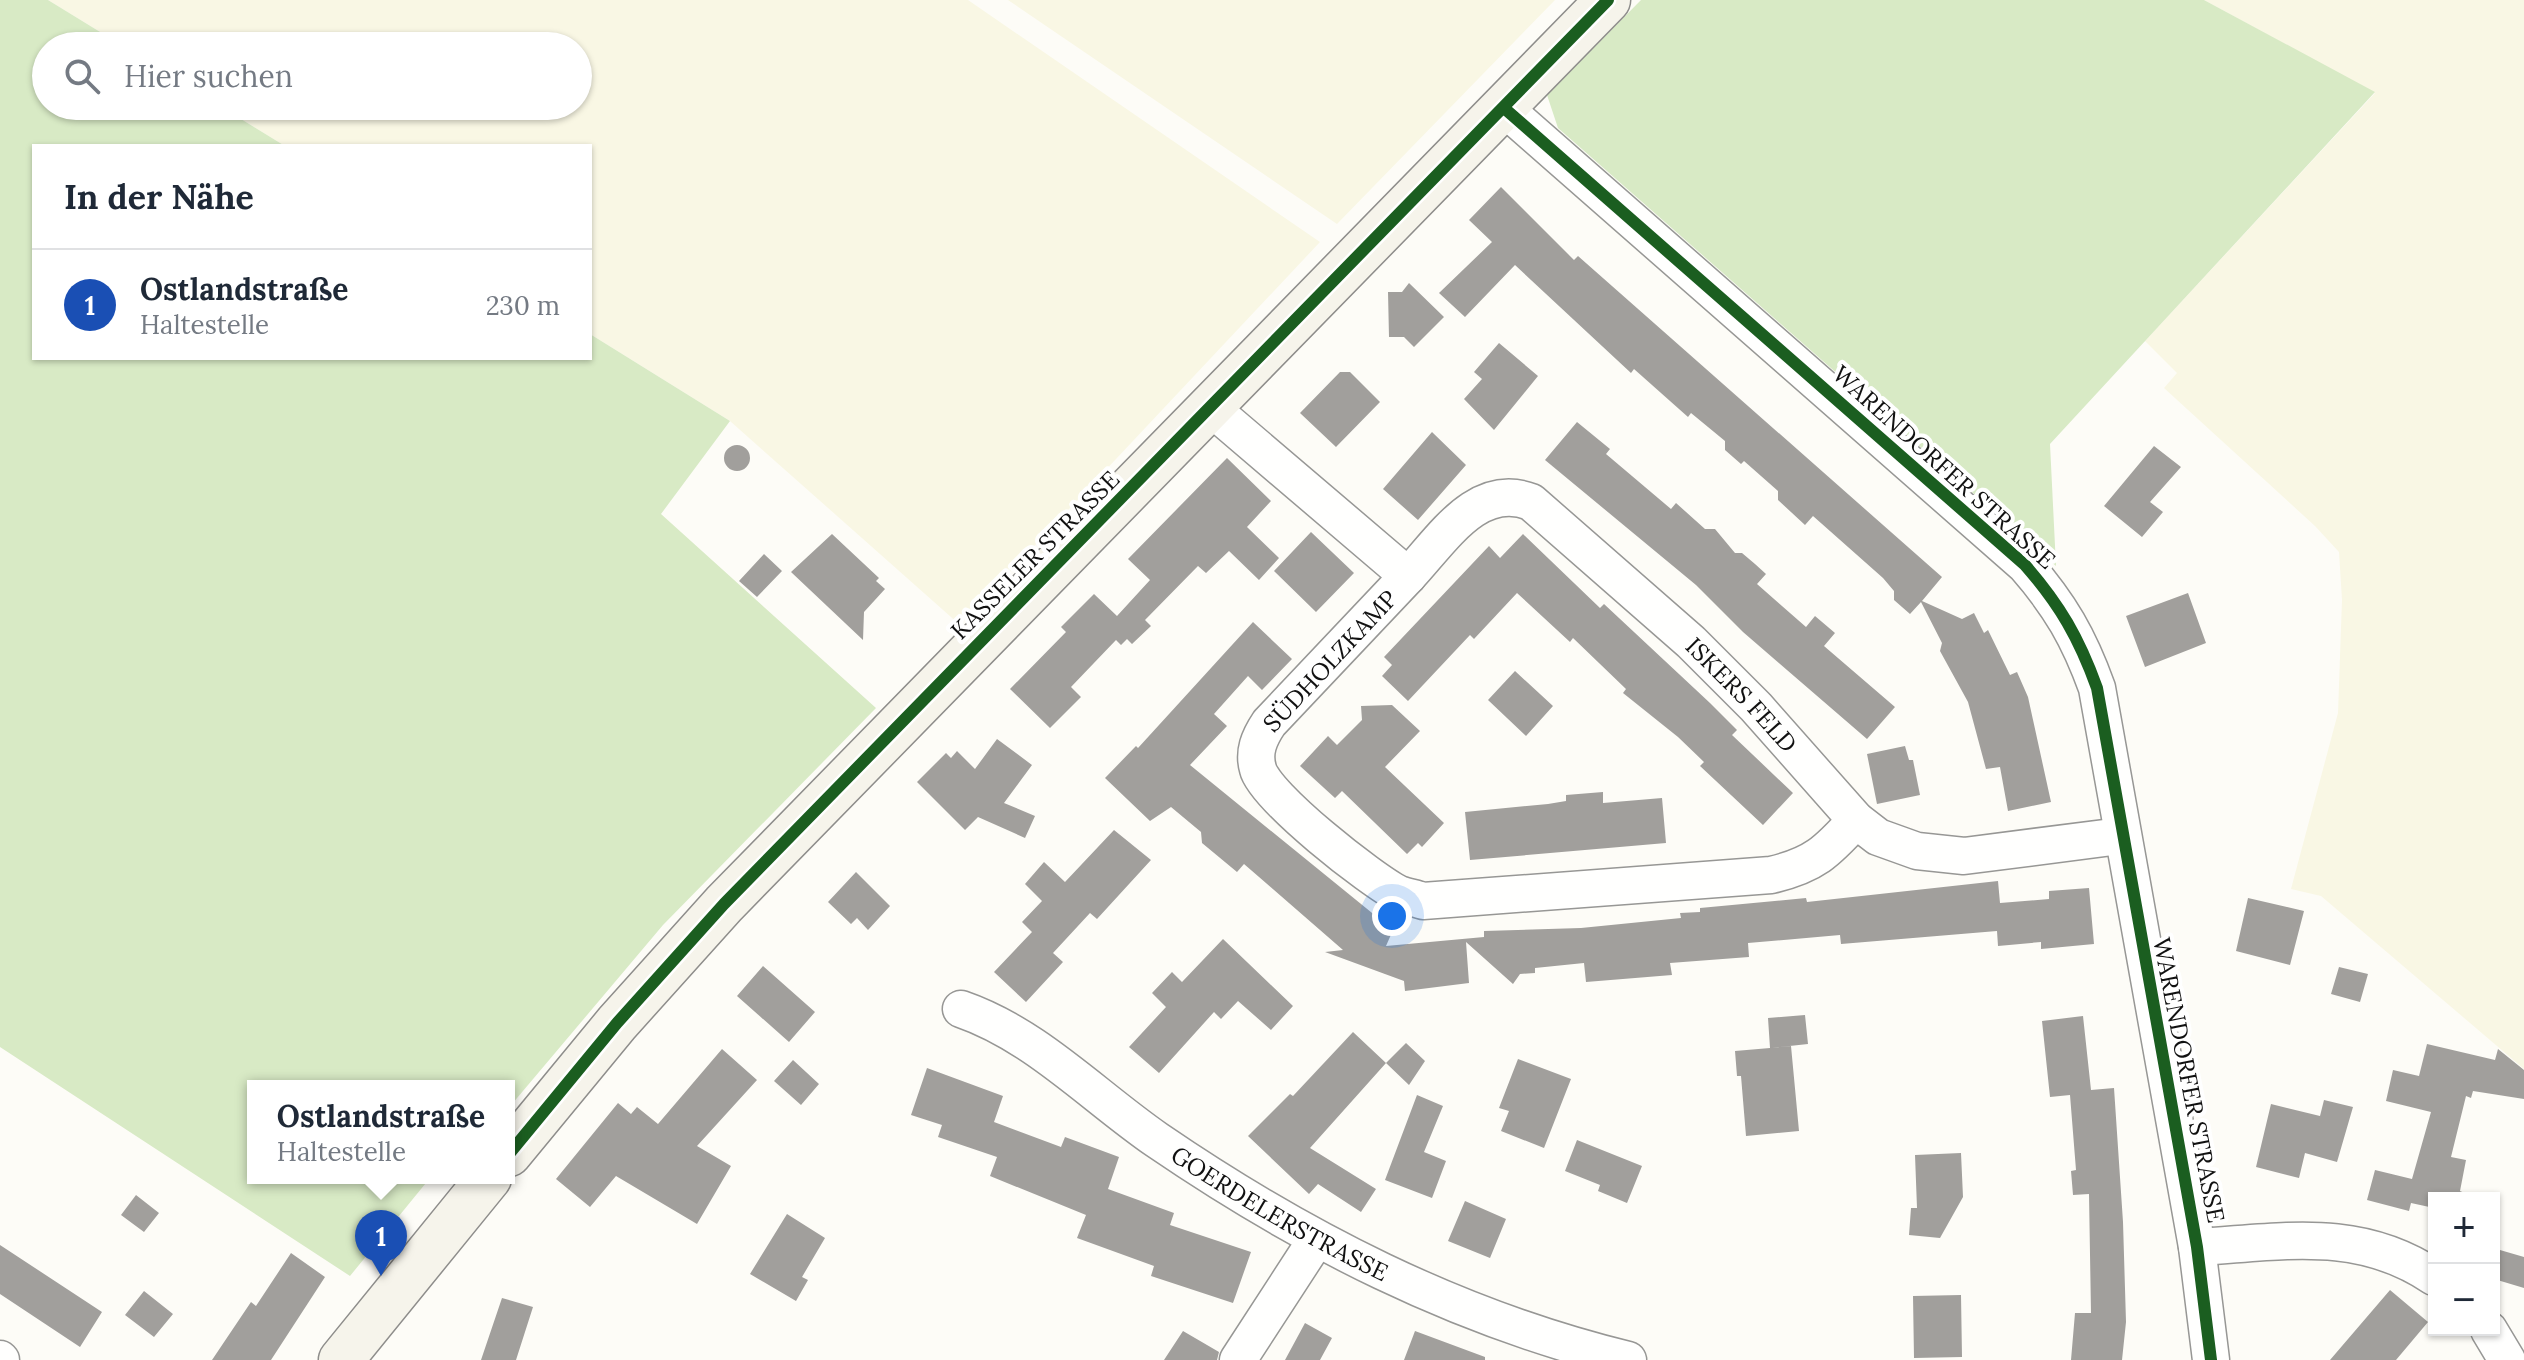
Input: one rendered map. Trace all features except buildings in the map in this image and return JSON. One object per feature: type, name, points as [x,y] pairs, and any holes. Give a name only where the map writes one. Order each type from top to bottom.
[{"type":"street","name":"KASSELER STRASSE","points":[[515,1147],[617,1023],[714,914],[1608,0]]},
{"type":"street","name":"WARENDORFER STRASSE","points":[[1504,108],[2025,565],[2058,602],[2082,647],[2097,688],[2120,836],[2197,1247],[2211,1360]]},
{"type":"street","name":"SÜDHOLZKAMP","points":[[1211,408],[1408,576],[1269,723],[1259,738],[1256,755],[1263,783],[1271,795],[1377,880],[1399,894],[1423,901],[1771,875],[1801,868],[1817,860],[1856,820]]},
{"type":"street","name":"ISKERS FELD","points":[[1408,576],[1476,505],[1491,497],[1514,495],[1531,502],[1691,642],[1756,707],[1856,820],[1878,837],[1899,846],[1964,856],[2120,836]]},
{"type":"street","name":"GOERDELERSTRASSE","points":[[961,1009],[1010,1030],[1155,1138],[1316,1240],[1439,1299],[1521,1328],[1628,1360]]},
{"type":"street","points":[[341,1360],[484,1184]]},
{"type":"street","points":[[1238,1360],[1316,1240]]},
{"type":"street","points":[[2197,1247],[2341,1240],[2392,1253],[2428,1274]]},
{"type":"street","points":[[2493,1336],[2507,1360]]},
{"type":"shaded area","points":[[48,0],[968,0],[1320,242],[960,625],[730,421],[592,335],[592,144],[282,144],[243,120],[592,120],[592,32],[100,32]]},
{"type":"shaded area","points":[[1008,0],[1555,0],[1337,224]]},
{"type":"shaded area","points":[[2204,0],[2524,0],[2524,1069],[2321,896],[2291,889],[2338,713],[2342,600],[2339,552],[2315,526],[2164,388],[2177,373],[2145,341],[2375,93]]},
{"type":"green space","points":[[0,0],[48,0],[100,32],[32,32],[32,120],[243,120],[282,144],[32,144],[32,360],[592,360],[592,335],[730,421],[661,514],[876,708],[663,925],[515,1100],[515,1080],[247,1080],[247,1184],[425,1184],[350,1276],[0,1047]]},
{"type":"green space","points":[[1641,0],[2204,0],[2375,92],[2050,444],[2056,566],[1558,128],[1547,95]]},
{"type":"cycle path","points":[[515,1147],[617,1023],[724,904],[1608,0]]},
{"type":"cycle path","points":[[1504,108],[2025,565],[2067,623],[2097,688],[2197,1247],[2211,1360]]},
{"type":"place","name":"Ostlandstraße","points":[[381,1276]]}]
